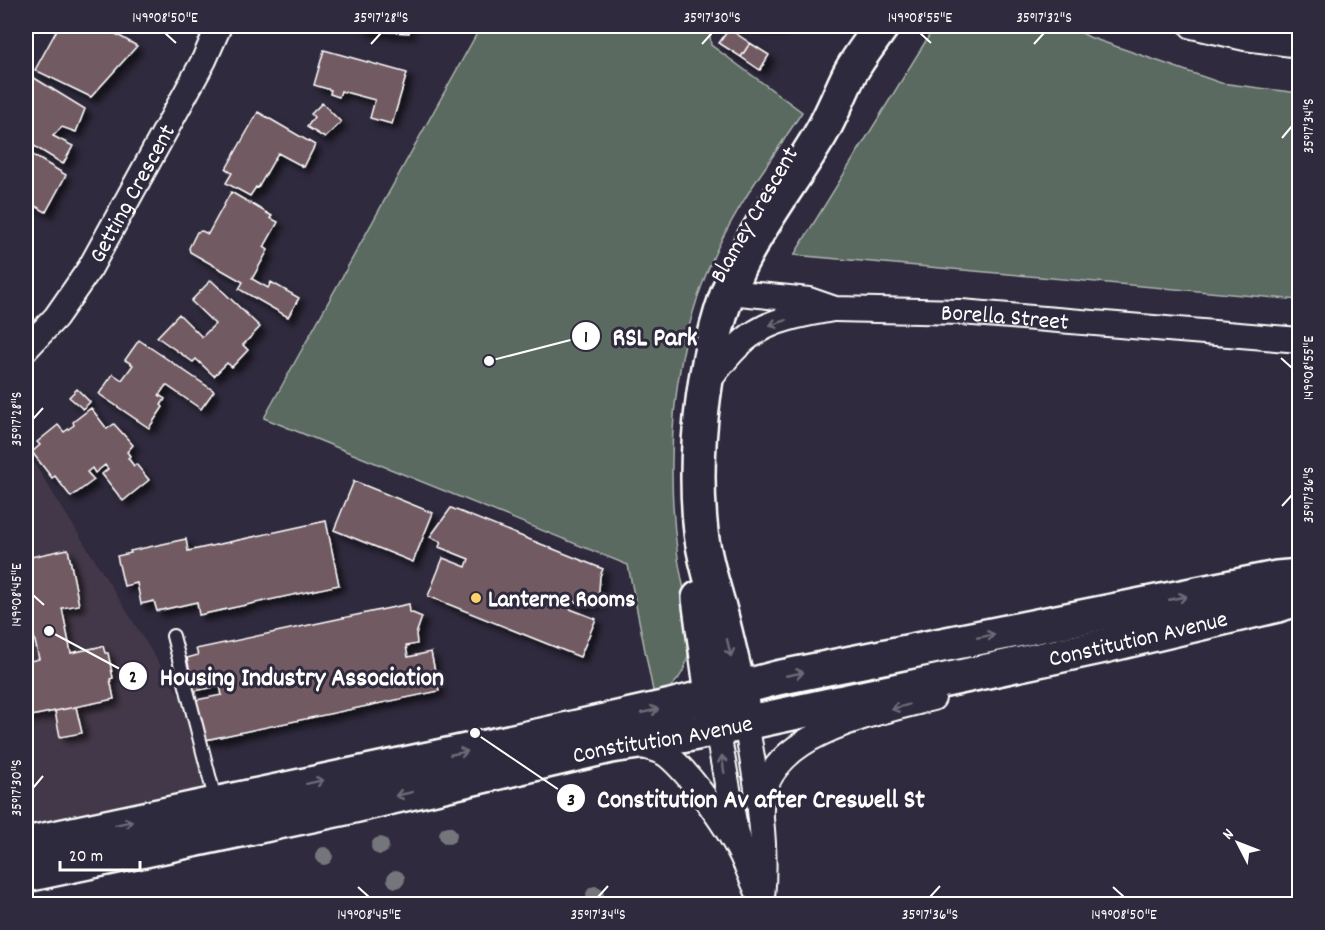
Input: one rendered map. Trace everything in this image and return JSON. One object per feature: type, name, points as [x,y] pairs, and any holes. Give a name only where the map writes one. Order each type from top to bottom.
[{"type":"street","name":"Getting Crescent","points":[[26,349],[65,306],[90,268],[204,60],[219,26]]},
{"type":"street","name":"Blamey Crescent","points":[[725,692],[699,598],[688,546],[683,480],[684,438],[690,376],[699,327],[719,291],[739,268],[768,215],[824,128],[850,73],[882,26]]},
{"type":"street","points":[[1192,26],[1245,38],[1299,45]]},
{"type":"street","name":"Blamey Crescent","points":[[719,291],[716,328],[705,386],[699,461],[700,531],[731,726]]},
{"type":"street","name":"Borella Street","points":[[719,291],[809,300],[835,309],[961,312],[1299,340]]},
{"type":"street","points":[[705,386],[729,356],[757,331],[808,314],[835,309]]},
{"type":"street","name":"Constitution Avenue","points":[[26,875],[222,813],[473,750],[788,676],[1277,578],[1299,576]]},
{"type":"street","name":"Constitution Avenue","points":[[26,844],[222,813],[345,808],[611,746],[731,726],[971,674],[1197,624],[1299,598]]},
{"type":"street","points":[[763,902],[765,865],[761,819],[762,800],[772,772],[784,758],[825,732],[859,718],[934,698],[947,692],[971,674]]},
{"type":"street","points":[[731,726],[761,819]]},
{"type":"street","points":[[731,726],[730,807],[744,860]]},
{"type":"street","points":[[611,746],[646,747],[669,757],[698,791],[744,860],[763,902]]},
{"type":"lane","points":[[173,636],[212,787],[222,813]]},
{"type":"shaded area","points":[[26,450],[184,703],[204,792],[26,830]]},
{"type":"green space","points":[[481,26],[709,26],[711,45],[802,112],[727,229],[707,273],[689,328],[677,385],[672,472],[675,536],[690,635],[683,672],[672,686],[654,696],[628,565],[264,418]]},
{"type":"green space","points":[[935,26],[1070,26],[1089,37],[1221,83],[1299,93],[1299,300],[794,255]]},
{"type":"building","points":[[59,26],[102,26],[137,46],[91,97],[35,70]]},
{"type":"building","points":[[363,26],[410,26],[409,33],[362,30]]},
{"type":"building","points":[[751,26],[778,26],[777,29]]},
{"type":"building","points":[[729,29],[750,43],[741,57],[719,43]]},
{"type":"building","points":[[750,43],[769,55],[760,70],[741,57]]},
{"type":"building","points":[[324,50],[407,73],[392,124],[370,118],[375,100],[341,91],[339,97],[330,94],[331,90],[314,85]]},
{"type":"building","points":[[31,76],[85,109],[76,132],[62,127],[53,136],[73,146],[63,164],[26,141],[26,86]]},
{"type":"building","points":[[322,103],[341,122],[325,138],[307,127],[314,117],[311,114]]},
{"type":"building","points":[[258,112],[315,145],[304,167],[278,153],[258,188],[256,187],[250,196],[226,183],[232,173],[226,169]]},
{"type":"building","points":[[26,151],[66,175],[46,212],[26,201]]},
{"type":"building","points":[[231,192],[272,216],[270,218],[278,222],[264,247],[268,250],[252,279],[268,288],[271,282],[299,298],[288,317],[239,289],[243,282],[190,252],[189,248],[197,232],[202,231],[208,234]]},
{"type":"building","points":[[211,280],[260,327],[243,345],[248,350],[232,367],[227,363],[214,376],[196,359],[193,362],[157,337],[179,314],[202,337],[215,324],[191,301]]},
{"type":"building","points":[[139,340],[214,391],[201,409],[166,385],[159,395],[165,399],[161,405],[163,407],[149,428],[99,394],[113,374],[122,380],[133,365],[125,360]]},
{"type":"building","points":[[77,389],[90,402],[83,409],[69,397]]},
{"type":"building","points":[[91,408],[107,429],[114,424],[133,445],[127,452],[130,456],[128,458],[149,480],[123,501],[102,474],[108,469],[105,465],[95,473],[92,468],[87,472],[94,480],[71,497],[55,476],[52,478],[32,452],[40,445],[37,442],[58,425],[64,432]]},
{"type":"building","points":[[354,481],[433,513],[413,562],[334,530]]},
{"type":"building","points":[[451,508],[603,569],[600,576],[598,605],[592,602],[586,606],[563,597],[560,605],[596,619],[580,657],[428,596],[443,558],[466,567],[469,559],[439,547],[441,542],[430,537]]},
{"type":"building","points":[[326,521],[339,585],[199,615],[197,602],[157,611],[154,601],[141,604],[137,583],[124,586],[117,556],[131,553],[130,551],[186,539],[188,551]]},
{"type":"building","points":[[68,549],[79,605],[62,608],[71,653],[103,646],[105,653],[108,653],[114,699],[26,717],[26,662],[39,659],[29,615],[26,616],[26,558]]},
{"type":"building","points":[[409,604],[410,612],[422,617],[416,634],[417,644],[406,646],[408,657],[431,652],[439,691],[205,740],[196,700],[222,695],[220,686],[194,691],[187,658],[198,655],[196,649]]},
{"type":"building","points":[[76,707],[82,733],[60,737],[55,711]]},
{"type":"place","name":"RSL Park","points":[[489,361]]},
{"type":"place","name":"Lanterne Rooms","points":[[476,598]]},
{"type":"place","name":"Housing Industry Association","points":[[49,631]]},
{"type":"place","name":"Constitution Av after Creswell St","points":[[475,733]]}]
